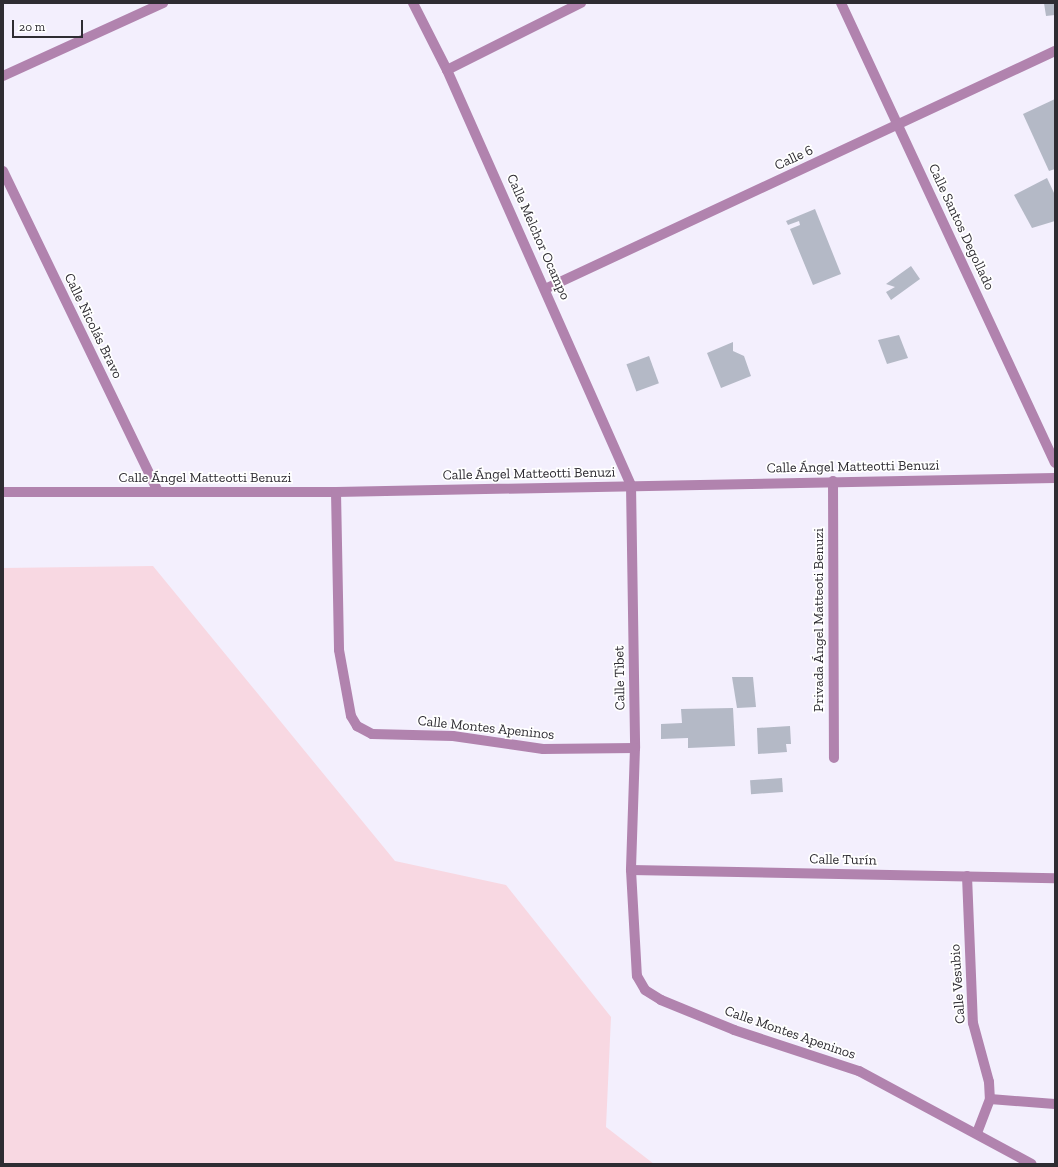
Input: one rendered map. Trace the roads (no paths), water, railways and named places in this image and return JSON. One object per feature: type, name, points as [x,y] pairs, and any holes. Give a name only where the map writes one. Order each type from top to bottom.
[{"type":"street","points":[[3,76],[163,3]]},
{"type":"street","name":"Calle Melchor Ocampo","points":[[413,3],[447,70],[546,289],[631,485]]},
{"type":"street","points":[[447,70],[581,3]]},
{"type":"street","name":"Calle Santos Degollado","points":[[841,3],[1055,463]]},
{"type":"street","name":"Calle 6","points":[[546,289],[1055,51]]},
{"type":"street","name":"Calle Nicolás Bravo","points":[[3,171],[158,492]]},
{"type":"street","name":"Calle Ángel Matteotti Benuzi","points":[[3,492],[336,492],[833,481],[1055,478]]},
{"type":"street","name":"Privada Ángel Matteoti Benuzi","points":[[833,481],[834,758]]},
{"type":"street","name":"Calle Tibet","points":[[631,485],[635,748],[631,870]]},
{"type":"street","name":"Calle Montes Apeninos","points":[[336,492],[339,650],[351,716],[357,726],[372,734],[453,736],[544,750],[635,748]]},
{"type":"street","name":"Calle Montes Apeninos","points":[[631,870],[637,976],[645,990],[734,1030],[859,1071],[977,1133],[1032,1164]]},
{"type":"street","name":"Calle Turín","points":[[631,870],[1055,878]]},
{"type":"street","name":"Calle Vesubio","points":[[967,876],[973,1023],[989,1082],[990,1099],[977,1133]]},
{"type":"street","points":[[990,1099],[1055,1104]]}]
